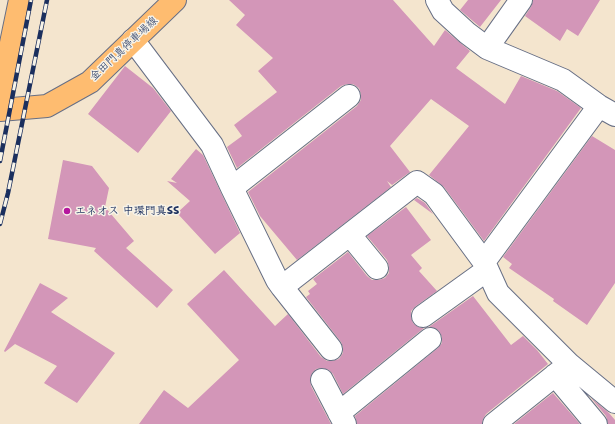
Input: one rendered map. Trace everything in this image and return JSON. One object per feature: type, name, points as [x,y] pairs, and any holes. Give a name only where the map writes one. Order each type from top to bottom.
[{"type":"main road","points":[[0,96],[20,0]]},
{"type":"main road","name":"金田門真停車場線","points":[[0,110],[47,106],[90,82],[175,0]]},
{"type":"street","points":[[423,316],[485,266],[607,111],[563,80],[487,48],[467,33],[443,11],[437,0]]},
{"type":"street","points":[[487,48],[521,0]]},
{"type":"street","points":[[133,40],[212,144],[232,188],[282,287],[331,349]]},
{"type":"street","points":[[232,188],[349,96]]},
{"type":"street","points":[[282,287],[417,182],[434,194],[485,266],[498,294],[562,370],[596,424]]},
{"type":"street","points":[[350,235],[377,268]]},
{"type":"street","points":[[322,380],[342,419],[430,339]]},
{"type":"street","points":[[562,370],[615,402]]},
{"type":"street","points":[[494,424],[562,370]]},
{"type":"building","points":[[229,0],[393,0],[434,46],[445,30],[470,51],[456,68],[505,104],[521,76],[557,91],[581,108],[484,241],[444,187],[429,175],[469,126],[431,99],[390,146],[410,172],[392,185],[387,181],[391,187],[297,260],[260,216],[248,192],[357,106],[361,100],[361,94],[359,88],[353,84],[341,86],[237,168],[227,147],[242,136],[234,125],[277,92],[258,71],[273,58],[236,25],[245,15]]},
{"type":"building","points":[[468,0],[501,0],[480,27],[460,10]]},
{"type":"building","points":[[533,0],[600,0],[578,36],[567,29],[560,41],[525,16],[531,7]]},
{"type":"building","points":[[125,66],[153,88],[171,111],[138,153],[88,114]]},
{"type":"building","points":[[592,136],[615,150],[615,283],[587,325],[553,301],[554,299],[509,268],[512,264],[503,257]]},
{"type":"building","points":[[196,149],[203,155],[240,233],[215,254],[177,213],[190,201],[167,181],[177,183],[171,179]]},
{"type":"building","points":[[63,160],[92,166],[109,188],[105,207],[134,241],[126,248],[173,290],[157,308],[94,251],[96,248],[48,239]]},
{"type":"building","points":[[417,198],[425,203],[433,214],[414,200]]},
{"type":"building","points":[[406,207],[431,240],[411,255],[422,268],[419,271],[437,291],[411,311],[413,323],[418,327],[424,328],[343,394],[333,374],[329,370],[322,368],[316,369],[312,373],[310,379],[311,386],[331,424],[139,424],[164,390],[188,408],[239,360],[187,304],[224,270],[275,326],[288,314],[321,357],[327,361],[339,359],[343,353],[341,342],[306,297],[310,294],[308,291],[317,284],[313,279],[348,252],[372,280],[385,278],[389,273],[387,260],[367,236]]},
{"type":"building","points":[[40,283],[68,298],[51,312],[115,353],[77,403],[44,383],[57,366],[15,344],[5,352],[4,351]]},
{"type":"building","points":[[473,296],[511,345],[523,336],[548,364],[486,414],[482,424],[357,424],[355,416],[438,348],[442,343],[442,337],[439,331],[435,328],[429,327]]},
{"type":"building","points":[[553,393],[580,424],[514,424]]},
{"type":"building","points":[[591,398],[609,413],[615,420],[615,424],[608,424],[606,416]]},
{"type":"railway","points":[[0,161],[31,0]]},
{"type":"railway","points":[[0,224],[8,193],[47,0]]},
{"type":"place","name":"エネオス 中環門真SS","points":[[67,211]]}]
